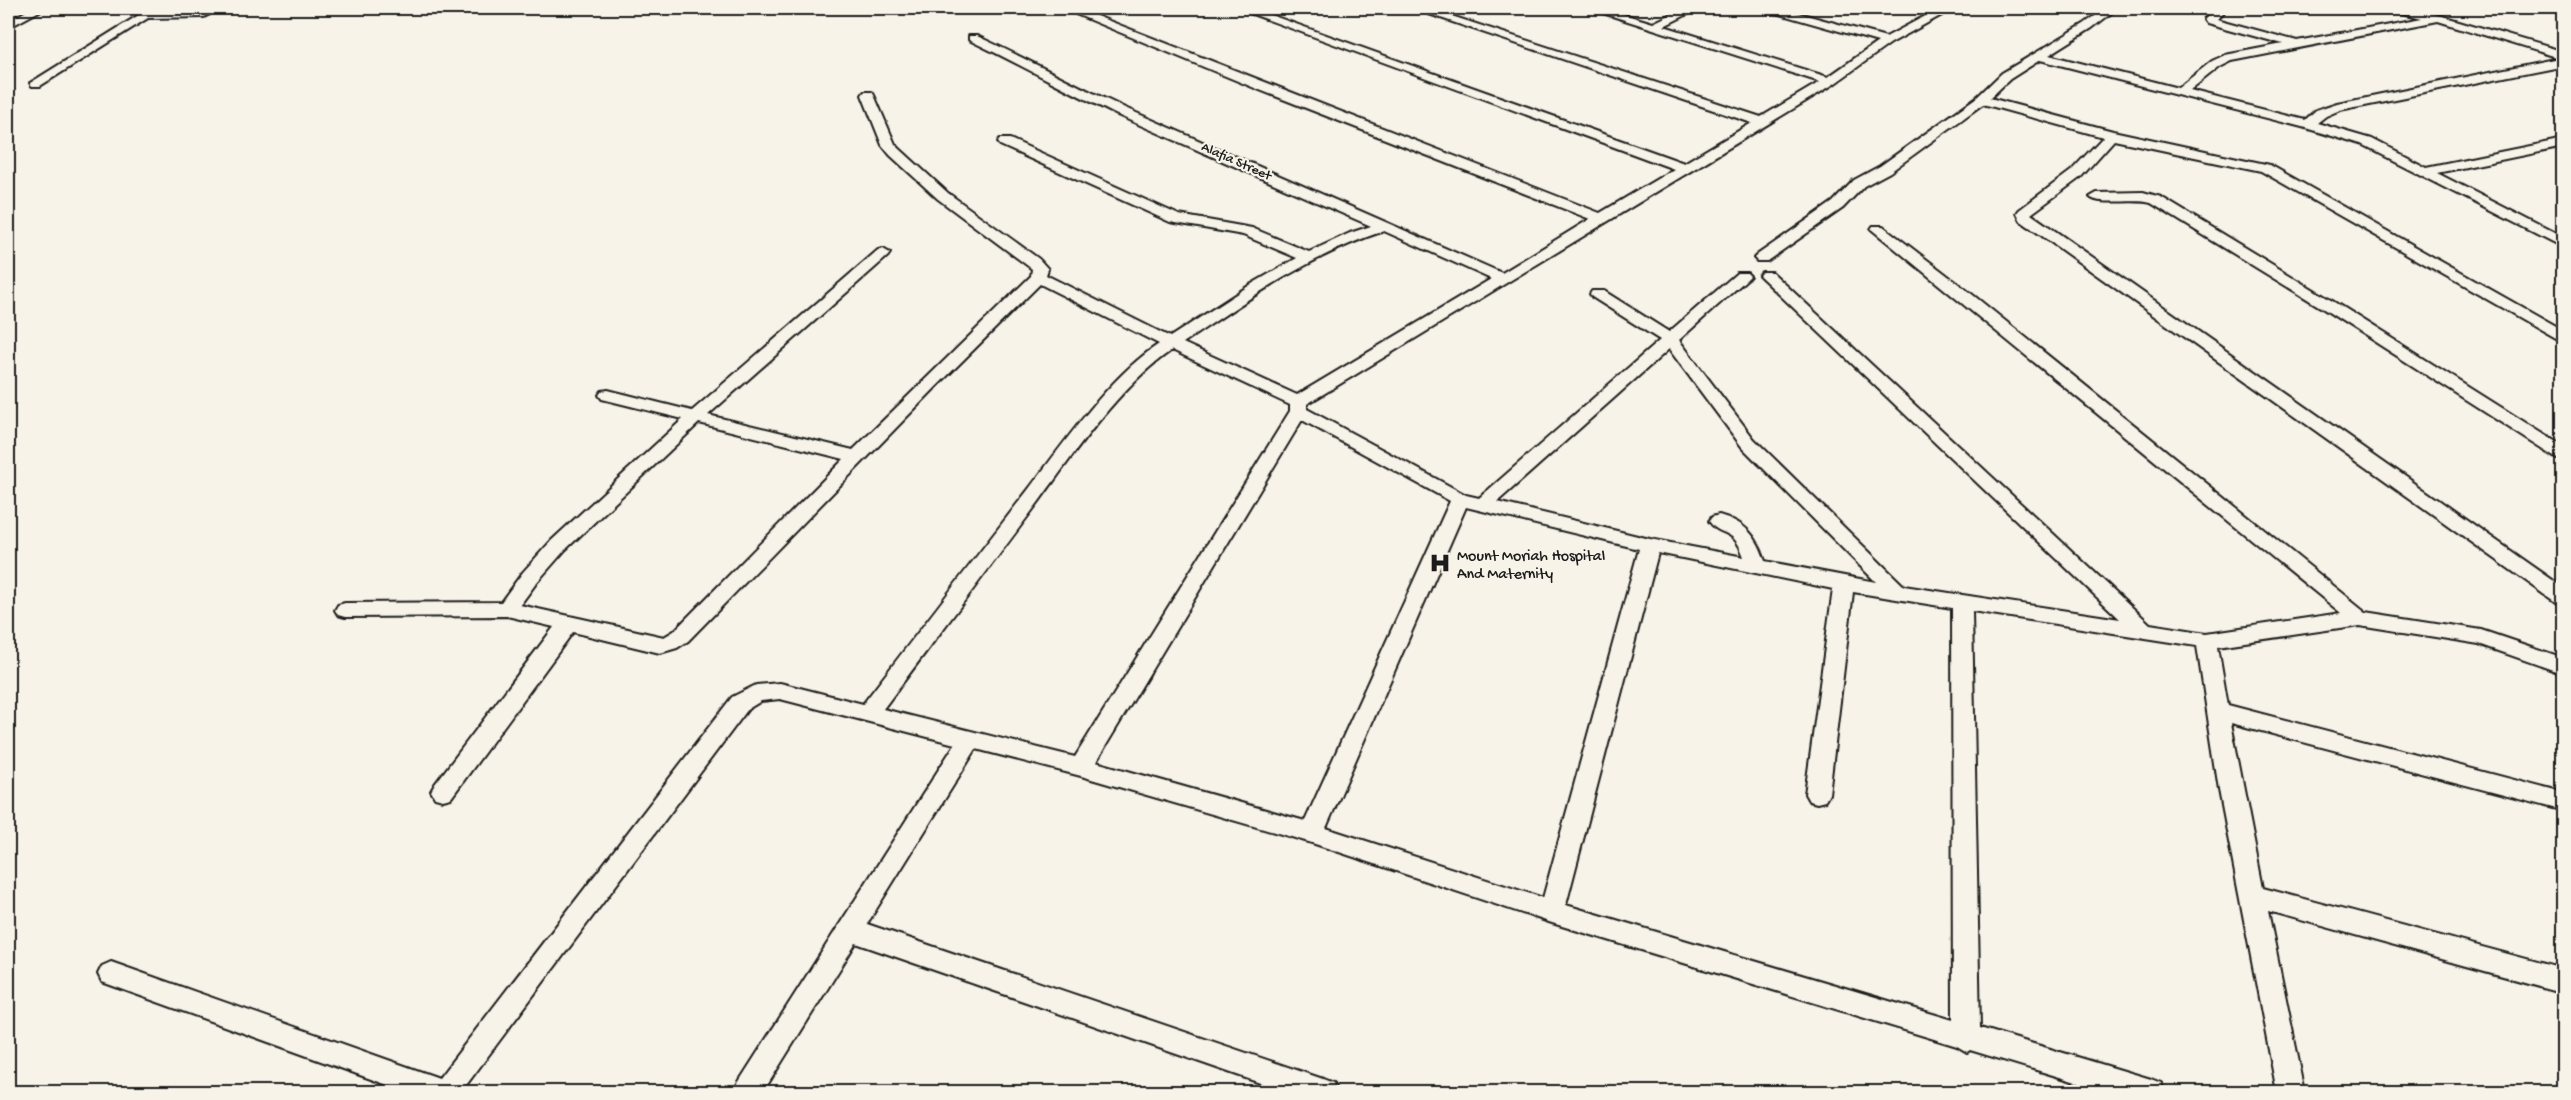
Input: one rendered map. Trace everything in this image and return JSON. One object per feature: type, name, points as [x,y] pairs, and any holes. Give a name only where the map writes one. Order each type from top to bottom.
[{"type":"street","points":[[8,25],[39,8]]},
{"type":"street","points":[[1067,8],[1602,219]]},
{"type":"street","points":[[1242,8],[1684,168]]},
{"type":"street","points":[[1417,8],[1762,122]]},
{"type":"street","points":[[1593,8],[1830,81]]},
{"type":"street","points":[[1656,26],[1692,8]]},
{"type":"street","points":[[1769,8],[1887,42]]},
{"type":"street","points":[[1081,767],[1299,406],[1684,168],[1830,81],[1887,42],[1947,8]]},
{"type":"street","points":[[2112,8],[2006,76],[1981,100],[1885,169],[1859,183],[1838,205],[1764,266],[2144,630]]},
{"type":"street","points":[[2221,8],[2209,19],[2210,21],[2301,45]]},
{"type":"street","points":[[2393,8],[2438,18],[2564,56]]},
{"type":"street","points":[[2549,8],[2564,11]]},
{"type":"street","points":[[36,83],[152,11],[204,14]]},
{"type":"street","points":[[2180,92],[2222,61],[2438,18]]},
{"type":"street","name":"Alafia Street","points":[[973,38],[1044,71],[1078,91],[1120,111],[1503,279]]},
{"type":"street","points":[[2038,56],[2307,124],[2367,142],[2562,242]]},
{"type":"street","points":[[2307,124],[2320,113],[2337,107],[2564,61]]},
{"type":"street","points":[[345,610],[507,609],[660,645],[670,643],[681,636],[857,456],[1038,277],[1040,269],[1034,262],[943,196],[894,152],[868,95]]},
{"type":"street","points":[[1981,100],[2111,135],[2265,168],[2564,338]]},
{"type":"street","points":[[2111,135],[2096,157],[2050,195],[2027,210],[2024,213],[2026,218],[2564,598]]},
{"type":"street","points":[[1005,142],[1175,219],[1254,233],[1310,258]]},
{"type":"street","points":[[2426,171],[2564,143]]},
{"type":"street","points":[[2097,197],[2143,196],[2156,200],[2328,305],[2564,455]]},
{"type":"street","points":[[868,713],[1052,471],[1118,389],[1149,358],[1255,288],[1355,236],[1386,226]]},
{"type":"street","points":[[1878,229],[1967,298],[2360,618]]},
{"type":"street","points":[[507,609],[528,580],[586,519],[693,417],[883,253]]},
{"type":"street","points":[[1483,505],[1742,276]]},
{"type":"street","points":[[1038,277],[1299,406],[1460,499],[1483,505],[1650,545],[1844,584],[2207,640],[2360,618],[2481,637],[2564,666]]},
{"type":"street","points":[[1598,294],[1670,339],[1715,402],[1748,443],[1898,592]]},
{"type":"street","points":[[608,395],[857,456]]},
{"type":"street","points":[[1312,833],[1460,499]]},
{"type":"street","points":[[1719,521],[1744,533],[1749,540],[1756,565]]},
{"type":"street","points":[[1552,912],[1650,545]]},
{"type":"street","points":[[1817,794],[1844,584]]},
{"type":"street","points":[[1962,603],[1967,1039]]},
{"type":"street","points":[[443,791],[568,624]]},
{"type":"street","points":[[2207,640],[2231,790],[2292,1092]]},
{"type":"street","points":[[111,974],[443,1092],[740,703],[756,693],[780,691],[1081,767],[1312,833],[1552,912],[1967,1039],[2151,1092]]},
{"type":"street","points":[[2219,711],[2564,802]]},
{"type":"street","points":[[748,1092],[970,739]]},
{"type":"street","points":[[2252,896],[2564,981]]},
{"type":"street","points":[[851,930],[1323,1092]]},
{"type":"place","name":"Mount Moriah Hospital And Maternity","points":[[1440,563]]}]
